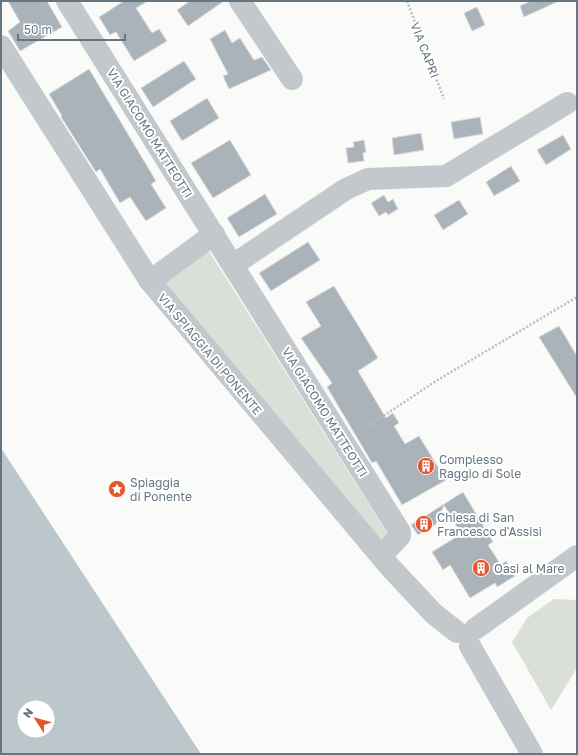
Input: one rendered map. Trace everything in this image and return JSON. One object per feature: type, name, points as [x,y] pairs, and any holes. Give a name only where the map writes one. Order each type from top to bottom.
[{"type":"street","name":"VIA GIACOMO MATTEOTTI","points":[[67,1],[400,532],[400,536],[397,540],[380,556]]},
{"type":"street","points":[[240,1],[292,79]]},
{"type":"street","name":"VIA SPIAGGIA DI PONENTE","points":[[1,46],[150,282],[380,556],[434,614],[467,636],[532,754]]},
{"type":"street","points":[[233,264],[346,189],[368,179],[446,176],[567,103]]},
{"type":"street","points":[[150,282],[214,234]]},
{"type":"street","points":[[467,636],[577,556]]},
{"type":"path","name":"VIA CAPRI","points":[[407,1],[444,99]]},
{"type":"path","points":[[367,427],[436,381],[577,297]]},
{"type":"shaded area","points":[[207,248],[388,534],[380,541],[161,282]]},
{"type":"shaded area","points":[[1,448],[201,754],[1,754]]},
{"type":"shaded area","points":[[554,599],[577,600],[577,668],[551,710],[512,642],[527,618]]},
{"type":"building","points":[[8,1],[47,1],[62,27],[20,51],[8,31],[20,22]]},
{"type":"building","points":[[124,1],[148,1],[136,8],[152,33],[159,29],[167,41],[134,61],[116,32],[110,35],[99,17]]},
{"type":"building","points":[[190,1],[224,1],[188,26],[177,10]]},
{"type":"building","points":[[531,1],[559,1],[524,17],[520,6]]},
{"type":"building","points":[[477,7],[485,25],[472,31],[464,13]]},
{"type":"building","points":[[225,30],[232,43],[240,38],[254,60],[262,57],[271,70],[229,89],[223,76],[228,74],[210,39]]},
{"type":"building","points":[[184,61],[196,79],[153,107],[141,88]]},
{"type":"building","points":[[89,69],[156,181],[151,184],[166,208],[146,221],[130,197],[120,203],[100,169],[96,172],[61,117],[62,116],[49,94]]},
{"type":"building","points":[[207,98],[219,118],[182,141],[170,121]]},
{"type":"building","points":[[480,117],[483,134],[454,139],[451,122]]},
{"type":"building","points":[[421,133],[424,150],[394,155],[392,138]]},
{"type":"building","points":[[563,135],[571,149],[546,165],[537,150]]},
{"type":"building","points":[[230,140],[251,175],[213,198],[191,163]]},
{"type":"building","points":[[364,140],[366,152],[363,153],[364,161],[348,163],[346,148],[354,147],[353,142]]},
{"type":"building","points":[[511,166],[520,181],[494,196],[486,182]]},
{"type":"building","points":[[265,194],[277,214],[239,237],[227,218]]},
{"type":"building","points":[[384,195],[388,202],[393,199],[398,209],[388,215],[386,212],[379,216],[371,203]]},
{"type":"building","points":[[459,200],[468,214],[443,230],[434,215]]},
{"type":"building","points":[[308,242],[320,260],[271,291],[259,273]]},
{"type":"building","points":[[334,286],[378,358],[358,371],[386,418],[393,413],[399,423],[394,426],[405,444],[419,436],[446,480],[402,505],[376,461],[372,463],[327,387],[332,383],[301,338],[321,326],[306,302]]},
{"type":"building","points":[[559,326],[577,356],[577,398],[539,337]]},
{"type":"building","points":[[463,492],[493,542],[488,545],[501,565],[506,561],[515,576],[497,587],[495,583],[470,598],[450,565],[443,570],[432,552],[461,534],[444,505],[436,524],[418,535],[411,525]]},
{"type":"place","name":"Complesso Raggio di Sole","points":[[426,466]]},
{"type":"place","name":"Spiaggia di Ponente","points":[[117,489]]},
{"type":"place","name":"Chiesa di San Francesco d'Assisi","points":[[424,524]]},
{"type":"place","name":"Oasi al Mare","points":[[481,568]]}]
